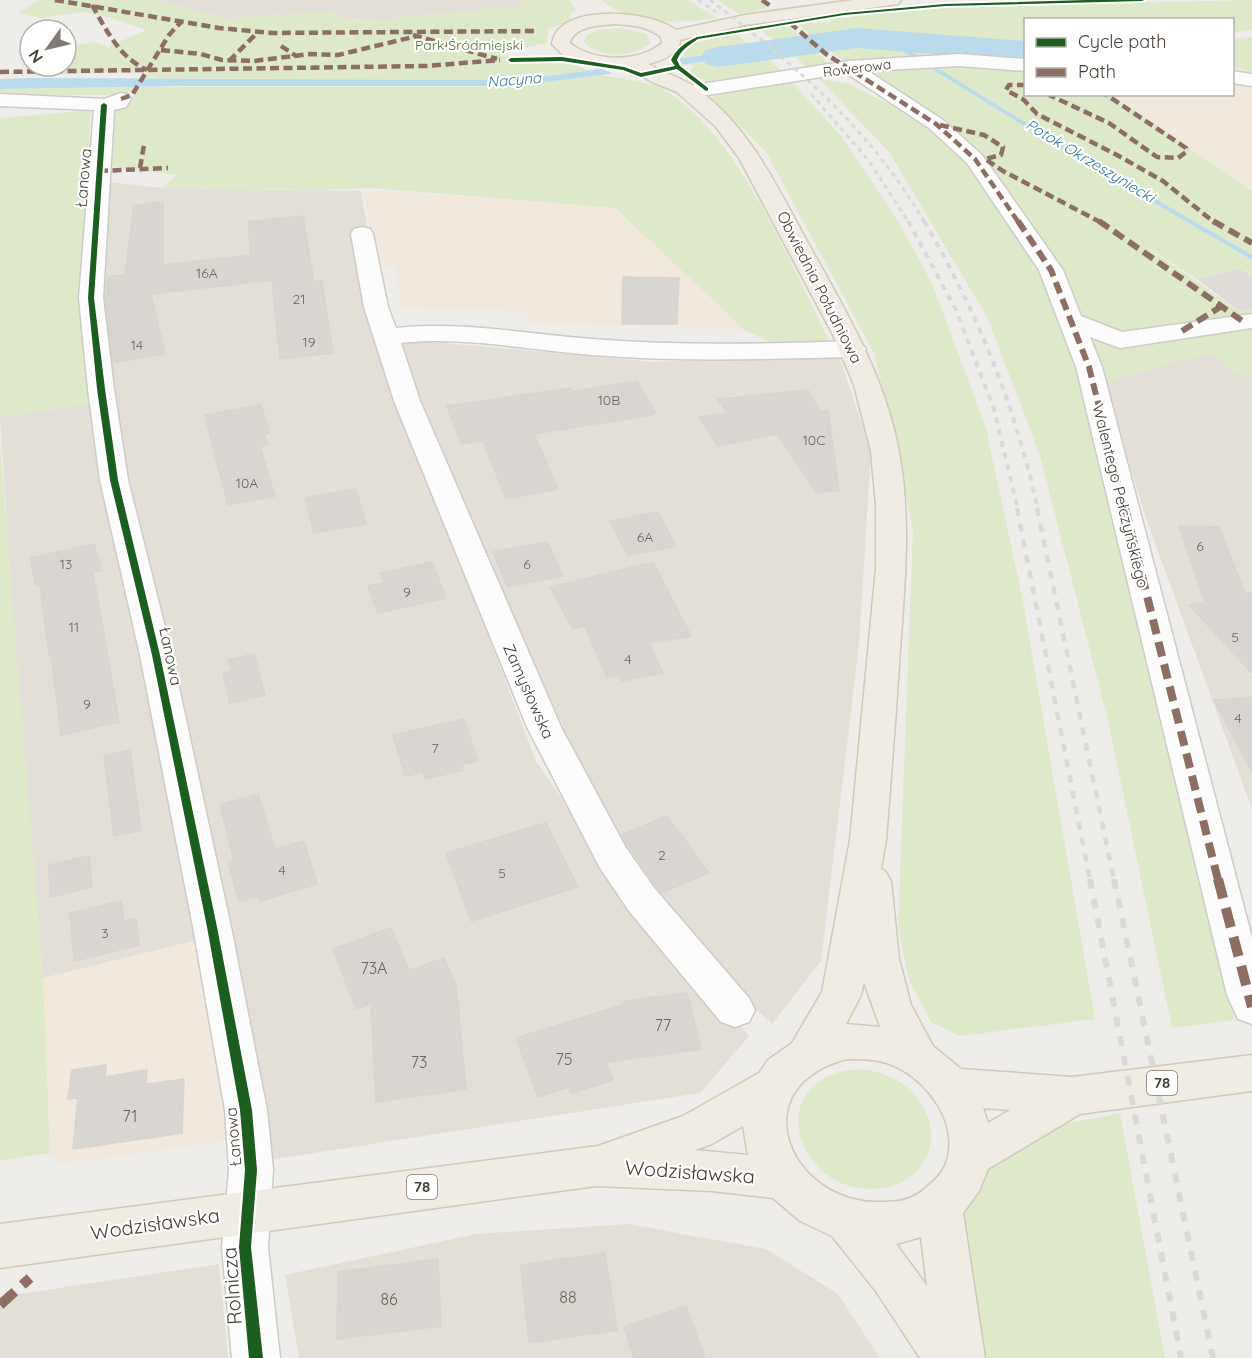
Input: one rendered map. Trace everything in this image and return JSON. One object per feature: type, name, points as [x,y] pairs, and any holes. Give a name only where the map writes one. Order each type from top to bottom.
[{"type":"main road","points":[[666,32],[672,41],[668,49],[656,56],[629,62],[590,60],[574,55],[561,44],[562,36],[572,28],[588,22],[640,21],[666,32],[892,0]]},
{"type":"main road","points":[[588,22],[587,3],[615,20]]},
{"type":"main road","name":"Obwiednia Południowa","points":[[656,56],[678,84],[723,123],[749,156],[825,292],[853,349],[879,426],[891,506],[891,568],[868,840],[852,926],[848,969],[840,995],[808,1052]]},
{"type":"main road","name":"Obwiednia Południowa","points":[[629,62],[678,84]]},
{"type":"main road","name":"Obwiednia Południowa","points":[[868,840],[877,948],[883,978],[892,1008],[919,1059]]},
{"type":"main road","name":"78","points":[[837,1042],[868,1042],[900,1049],[919,1059],[950,1087],[968,1122],[969,1157],[958,1185],[939,1206],[917,1218],[895,1223],[872,1224],[848,1220],[811,1203],[785,1179],[771,1154],[765,1130],[766,1107],[773,1087],[789,1066],[808,1052],[837,1042]]},
{"type":"main road","name":"78","points":[[950,1087],[1072,1096],[1252,1073]]},
{"type":"main road","name":"Wodzisławska","points":[[596,1167],[698,1130],[773,1087]]},
{"type":"main road","name":"78","points":[[969,1157],[1072,1096]]},
{"type":"main road","name":"Wodzisławska","points":[[0,1246],[249,1211],[596,1167],[712,1171],[785,1179]]},
{"type":"main road","points":[[939,1206],[961,1358]]},
{"type":"main road","points":[[848,1220],[891,1274],[948,1358]]},
{"type":"street","name":"Rowerowa","points":[[678,84],[922,61],[1024,65]]},
{"type":"street","name":"Walentego Pełczyńskiego","points":[[849,67],[936,124],[960,143],[975,159],[1051,270],[1089,367],[1246,995],[1252,1007]]},
{"type":"street","points":[[1234,77],[1252,80]]},
{"type":"street","points":[[0,100],[63,104]]},
{"type":"street","points":[[0,116],[63,104]]},
{"type":"street","name":"Łanowa","points":[[63,104],[104,105],[92,298],[108,444],[114,480],[156,655],[241,1075],[251,1170],[249,1211]]},
{"type":"street","name":"Zamysłowska","points":[[362,234],[376,307],[407,401],[544,728],[613,858],[642,900],[735,1010]]},
{"type":"street","points":[[1072,321],[1120,340]]},
{"type":"street","points":[[1089,367],[1094,357],[1120,340],[1252,321]]},
{"type":"street","points":[[387,337],[439,333],[590,347],[720,354],[853,349]]},
{"type":"street","name":"Rolnicza","points":[[249,1211],[245,1247],[256,1358]]},
{"type":"shaded area","points":[[156,0],[519,0],[528,6],[395,17],[400,22],[281,15],[227,19]]},
{"type":"shaded area","points":[[1234,66],[1252,72],[1252,190],[1111,96],[1234,96]]},
{"type":"shaded area","points":[[108,182],[163,188],[361,191],[395,392],[536,761],[633,905],[749,1036],[700,1093],[269,1160],[109,405],[101,283]]},
{"type":"shaded area","points":[[364,190],[615,208],[745,330],[526,322],[528,311],[401,308],[396,268],[376,263]]},
{"type":"shaded area","points":[[1239,268],[1252,276],[1252,309],[1241,312],[1197,279]]},
{"type":"shaded area","points":[[397,343],[443,343],[654,362],[839,356],[871,452],[859,645],[821,961],[772,1024],[698,954],[610,829],[502,593],[420,404]]},
{"type":"shaded area","points":[[1209,353],[1239,374],[1252,376],[1252,809],[1146,518],[1104,382]]},
{"type":"shaded area","points":[[92,403],[113,523],[198,940],[43,978],[15,650],[0,417]]},
{"type":"shaded area","points":[[198,940],[227,1141],[58,1164],[50,1153],[43,978]]},
{"type":"shaded area","points":[[628,1224],[766,1249],[838,1294],[880,1358],[299,1358],[285,1275],[476,1234]]},
{"type":"shaded area","points":[[219,1264],[228,1358],[0,1358],[0,1297]]},
{"type":"green space","name":"Park Śródmiejski","points":[[39,0],[156,0],[227,19],[337,11],[344,19],[399,22],[394,17],[527,6],[519,0],[569,0],[576,9],[571,14],[570,21],[548,29],[547,43],[505,52],[512,62],[561,62],[589,71],[517,80],[144,78],[147,72],[78,74],[78,44],[95,42],[108,47],[146,30],[111,18],[83,12],[40,18],[18,13]]},
{"type":"green space","points":[[601,0],[688,0],[716,18],[671,22],[642,19],[627,15]]},
{"type":"green space","points":[[717,0],[760,0],[767,8],[741,15]]},
{"type":"green space","points":[[1252,0],[1252,30],[1234,33],[1234,18],[1024,18],[1024,48],[875,35],[822,38],[828,44],[875,40],[1024,52],[1024,62],[844,60],[830,52],[797,24],[946,7]]},
{"type":"green space","points":[[790,27],[828,63],[809,70],[789,51],[804,49],[799,43],[782,46],[759,29]]},
{"type":"green space","points":[[622,28],[646,34],[650,43],[636,51],[617,54],[598,51],[584,42],[586,36],[600,29]]},
{"type":"green space","points":[[735,33],[755,49],[680,59],[694,43]]},
{"type":"green space","points":[[1252,37],[1252,72],[1234,66],[1234,39]]},
{"type":"green space","points":[[762,54],[786,74],[703,85],[706,81],[689,71],[693,67],[690,64]]},
{"type":"green space","points":[[909,64],[1024,68],[1024,96],[1111,96],[1252,190],[1252,276],[1238,268],[1197,279],[1130,236],[1241,312],[1252,309],[1252,376],[1239,374],[1209,353],[1104,382],[982,156],[868,76]]},
{"type":"green space","points":[[602,75],[639,81],[660,88],[687,107],[713,133],[759,202],[830,343],[774,344],[745,330],[615,208],[371,188],[321,190],[163,188],[176,175],[107,166],[111,109],[134,96],[138,87],[501,87]]},
{"type":"green space","points":[[818,78],[849,84],[884,102],[904,108],[953,147],[982,182],[1051,287],[1105,459],[1234,1020],[1172,1028],[1108,721],[1040,456],[987,317],[889,152]]},
{"type":"green space","points":[[791,81],[842,137],[895,216],[932,283],[986,428],[1022,596],[1095,1019],[959,1036],[931,1022],[909,980],[898,928],[913,529],[874,353],[766,152],[712,98],[721,90]]},
{"type":"green space","points":[[133,87],[128,95],[0,98],[0,89]]},
{"type":"green space","points":[[91,110],[80,302],[92,403],[0,417],[0,118]]},
{"type":"green space","points":[[0,443],[43,978],[50,1153],[0,1161]]},
{"type":"green space","points":[[862,1069],[888,1076],[906,1086],[922,1105],[929,1119],[931,1135],[924,1163],[914,1174],[900,1183],[883,1188],[853,1187],[828,1176],[810,1157],[800,1135],[799,1112],[808,1092],[829,1076]]},
{"type":"green space","points":[[1120,1113],[1165,1358],[979,1358],[957,1227],[987,1163],[1054,1126]]},
{"type":"water","points":[[860,35],[955,41],[1024,48],[1024,52],[875,40],[828,44],[821,38]]},
{"type":"water","points":[[799,43],[805,49],[514,86],[181,86],[0,89],[0,79],[35,78],[517,80]]},
{"type":"pier","points":[[676,58],[683,68],[619,76],[599,68]]},
{"type":"building","points":[[163,202],[163,265],[251,255],[248,222],[303,216],[314,282],[322,281],[333,353],[280,359],[272,280],[151,294],[165,354],[113,363],[106,301],[108,277],[125,275],[134,206]]},
{"type":"building","points":[[623,277],[679,278],[677,324],[622,324]]},
{"type":"building","points":[[637,381],[656,414],[534,434],[558,489],[506,499],[483,441],[461,444],[447,406],[570,388],[571,392]]},
{"type":"building","points":[[808,390],[820,412],[828,410],[839,490],[817,493],[777,434],[718,446],[699,417],[727,413],[718,399]]},
{"type":"building","points":[[261,405],[270,433],[264,434],[268,445],[260,447],[275,496],[228,505],[205,415]]},
{"type":"building","points":[[356,489],[366,524],[314,533],[305,498]]},
{"type":"building","points":[[658,512],[676,546],[628,556],[610,521]]},
{"type":"building","points":[[1179,526],[1219,527],[1245,594],[1252,593],[1252,673],[1189,605],[1205,602]]},
{"type":"building","points":[[547,542],[563,576],[507,587],[493,552]]},
{"type":"building","points":[[94,544],[102,570],[93,572],[119,722],[61,735],[40,585],[36,586],[30,558]]},
{"type":"building","points":[[432,562],[446,598],[378,613],[368,586],[384,583],[380,573]]},
{"type":"building","points":[[653,562],[691,636],[649,643],[663,673],[622,681],[619,675],[607,678],[585,626],[573,629],[550,587]]},
{"type":"building","points":[[254,654],[265,695],[230,703],[223,673],[232,671],[229,660]]},
{"type":"building","points":[[1252,698],[1252,772],[1214,700]]},
{"type":"building","points":[[464,719],[478,761],[461,765],[463,770],[425,779],[423,772],[405,776],[393,735]]},
{"type":"building","points":[[130,750],[141,830],[114,836],[104,756]]},
{"type":"building","points":[[258,794],[275,849],[304,841],[317,884],[260,901],[258,896],[239,901],[228,862],[234,861],[220,805]]},
{"type":"building","points":[[667,816],[709,873],[661,893],[621,835]]},
{"type":"building","points":[[546,823],[578,887],[471,921],[446,853]]},
{"type":"building","points":[[89,856],[92,887],[50,897],[49,865]]},
{"type":"building","points":[[121,901],[124,921],[136,918],[139,945],[74,961],[70,913]]},
{"type":"building","points":[[391,928],[409,971],[444,958],[456,985],[466,1089],[376,1102],[371,1004],[356,1009],[333,949]]},
{"type":"building","points":[[687,993],[701,1049],[606,1062],[613,1080],[571,1093],[569,1087],[538,1097],[516,1038],[626,1004],[625,1001]]},
{"type":"building","points":[[106,1065],[105,1077],[147,1070],[146,1084],[184,1079],[182,1133],[73,1149],[78,1098],[68,1099],[72,1070]]},
{"type":"building","points":[[605,1253],[617,1330],[529,1343],[521,1265]]},
{"type":"building","points":[[438,1259],[441,1326],[337,1339],[338,1272]]},
{"type":"building","points":[[686,1306],[705,1358],[634,1358],[624,1327]]},
{"type":"waterway","name":"Nacyna","points":[[718,57],[857,38],[1024,51]]},
{"type":"waterway","name":"Potok Okrzeszyniecki","points":[[885,38],[1062,147],[1252,258]]},
{"type":"railway","points":[[698,0],[716,12]]},
{"type":"railway","points":[[710,0],[801,74],[856,128],[904,189],[925,223]]},
{"type":"railway","points":[[811,94],[869,161],[909,223]]},
{"type":"railway","points":[[908,221],[956,310],[994,409],[1018,510]]},
{"type":"railway","points":[[924,221],[961,290],[993,361],[1018,434],[1038,510]]},
{"type":"railway","points":[[1017,508],[1090,880]]},
{"type":"railway","points":[[1037,508],[1114,880]]},
{"type":"railway","points":[[1090,879],[1181,1358]]},
{"type":"railway","points":[[1114,879],[1213,1358]]},
{"type":"marked path","points":[[55,0],[219,28],[272,33],[538,31]]},
{"type":"marked path","points":[[762,0],[772,7]]},
{"type":"marked path","points":[[92,5],[114,43],[129,59],[147,70]]},
{"type":"marked path","points":[[121,99],[132,95],[169,35],[181,22]]},
{"type":"marked path","points":[[790,23],[826,54],[936,124],[975,159],[1051,270],[1089,367],[1247,995],[1252,1007]]},
{"type":"marked path","points":[[229,61],[258,32]]},
{"type":"marked path","points":[[413,35],[497,59]]},
{"type":"marked path","points":[[161,50],[201,54],[222,60],[254,61],[310,54],[338,55],[417,36]]},
{"type":"marked path","points":[[281,46],[296,56]]},
{"type":"marked path","points":[[0,72],[426,66],[500,60]]},
{"type":"marked path","points":[[1024,85],[1009,85],[1006,90],[1024,100],[1037,114],[1149,172],[1225,230],[1252,243]]},
{"type":"marked path","points":[[1051,96],[1109,123],[1157,157],[1178,158],[1186,152],[1186,148],[1108,96]]},
{"type":"marked path","points":[[940,125],[984,135],[1003,147],[1001,155],[985,159],[1003,171],[1104,224],[1244,322]]},
{"type":"marked path","points":[[140,168],[144,145]]},
{"type":"marked path","points":[[99,171],[168,168]]},
{"type":"marked path","points":[[1182,331],[1225,304]]},
{"type":"marked path","points":[[0,1305],[30,1278]]},
{"type":"cycle path","points":[[706,89],[678,67],[674,60],[684,46],[697,38],[844,14],[945,5],[1142,0]]},
{"type":"cycle path","points":[[511,60],[562,59],[624,69],[641,75],[678,67]]},
{"type":"cycle path","points":[[104,105],[91,298],[101,389],[114,480],[156,655],[212,927],[246,1110],[251,1170],[245,1247],[256,1358]]}]
